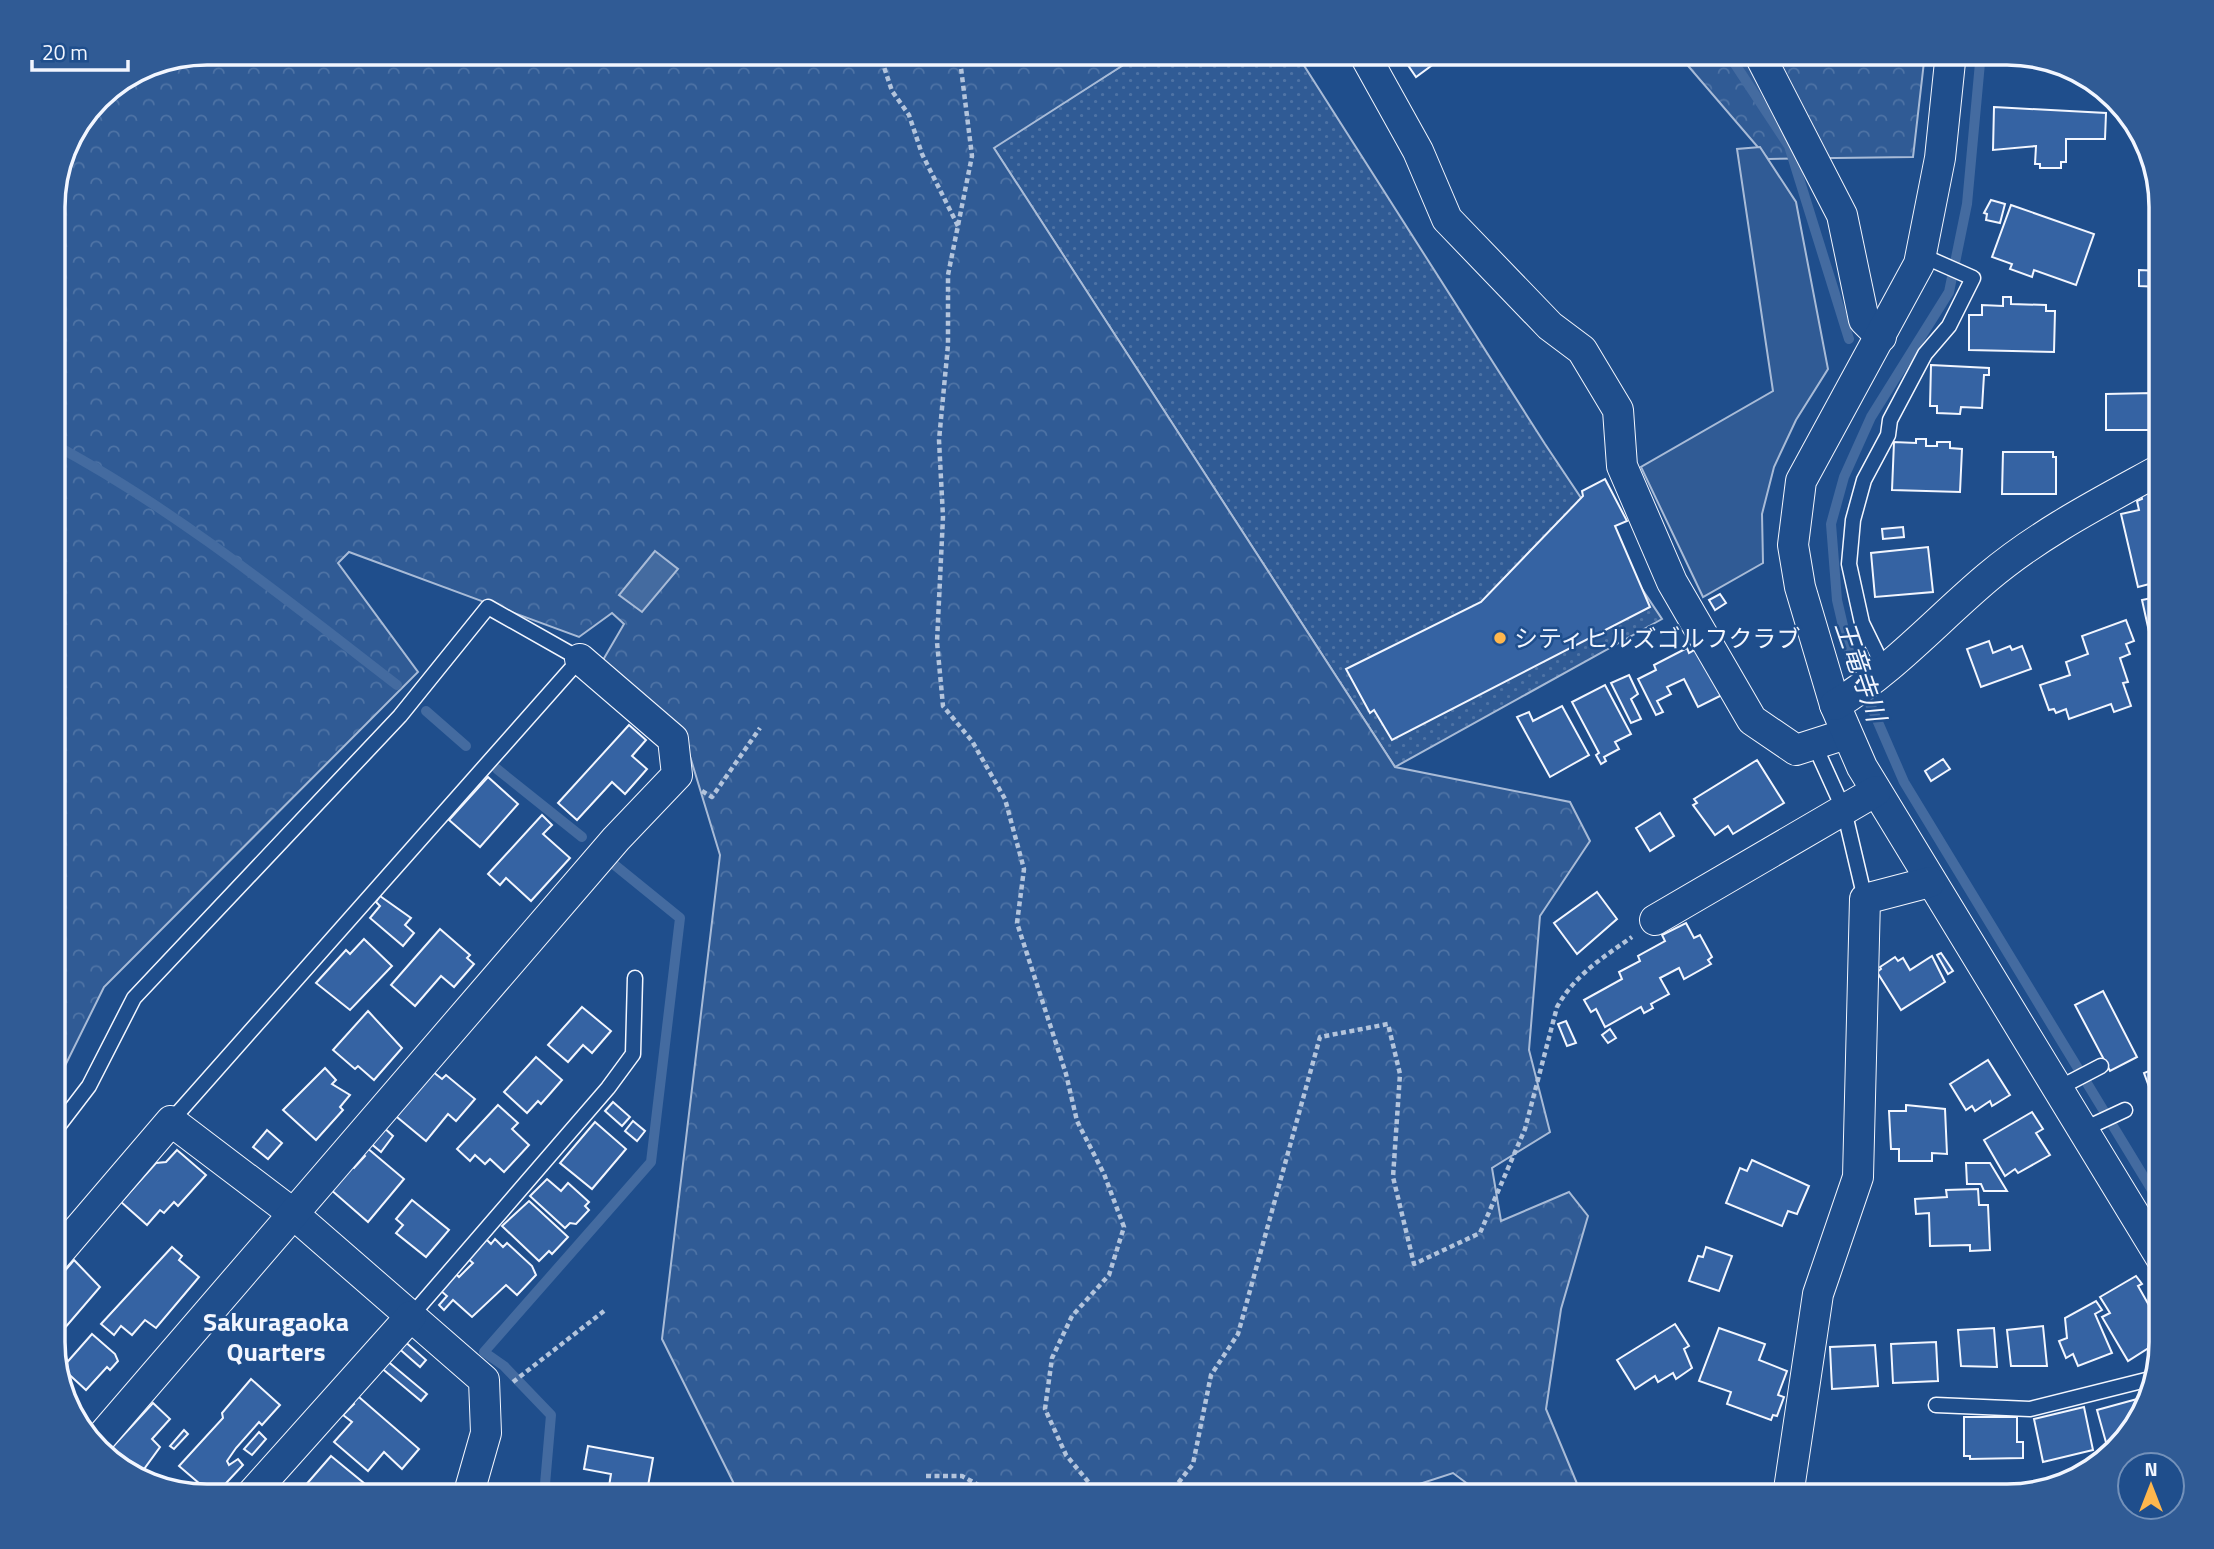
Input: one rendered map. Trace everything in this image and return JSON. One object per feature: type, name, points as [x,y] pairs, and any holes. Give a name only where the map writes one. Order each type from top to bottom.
[{"type":"street","points":[[1370,65],[1418,151],[1447,219],[1550,326],[1582,351],[1618,410],[1622,466],[1629,489],[1672,582],[1752,720],[1796,750],[1846,734]]},
{"type":"street","points":[[1765,65],[1842,215],[1864,320],[1881,337]]},
{"type":"street","points":[[1859,687],[1800,587],[1793,545],[1801,481],[1841,402],[1931,259],[1950,65]]},
{"type":"street","points":[[2149,476],[2080,514],[1990,574],[1859,687],[1846,734],[1930,882],[2090,1126],[2149,1236]]},
{"type":"street","points":[[101,1437],[291,1212],[616,839],[677,775],[673,739],[580,659]]},
{"type":"street","points":[[1656,920],[1876,791]]},
{"type":"street","points":[[1789,1484],[1818,1294],[1858,1177],[1865,899],[1930,882]]},
{"type":"street","points":[[65,1245],[171,1121],[291,1212],[485,1380],[486,1433],[471,1484]]},
{"type":"street","points":[[261,1484],[411,1316]]},
{"type":"lane","points":[[1859,687],[1862,623],[1850,564],[1853,520],[1864,480],[1888,435],[1890,420],[1925,354],[1949,326],[1973,278],[1931,259]]},
{"type":"lane","points":[[65,1117],[89,1086],[134,998],[400,716],[488,607],[580,659],[171,1121]]},
{"type":"lane","points":[[1814,744],[1844,810],[1865,899]]},
{"type":"lane","points":[[411,1316],[608,1088],[632,1054],[635,978]]},
{"type":"lane","points":[[2064,1085],[2095,1069]]},
{"type":"lane","points":[[2090,1126],[2120,1113]]},
{"type":"lane","points":[[1936,1405],[2030,1409],[2144,1380]]},
{"type":"path","points":[[883,65],[892,91],[909,115],[922,154],[959,227]]},
{"type":"path","points":[[961,65],[972,156],[948,275],[948,345],[939,440],[943,517],[937,642],[943,706],[972,741],[1005,799],[1024,869],[1017,923],[1066,1074],[1077,1121],[1104,1174],[1124,1227],[1109,1275],[1072,1316],[1052,1358],[1045,1409],[1066,1455],[1090,1484]]},
{"type":"path","points":[[677,775],[712,797],[760,728]]},
{"type":"path","points":[[1177,1484],[1193,1464],[1211,1375],[1238,1334],[1320,1037],[1388,1024],[1400,1074],[1393,1177],[1414,1264],[1480,1233],[1525,1129],[1557,1007],[1566,991],[1586,969],[1656,920]]},
{"type":"path","points":[[509,1384],[604,1311]]},
{"type":"path","points":[[926,1476],[962,1476],[976,1484]]},
{"type":"green space","points":[[197,65],[1123,65],[994,148],[1395,767],[1570,802],[1590,841],[1540,916],[1529,1050],[1550,1132],[1492,1168],[1501,1221],[1569,1192],[1588,1216],[1561,1309],[1546,1409],[1577,1484],[1468,1484],[1453,1473],[1419,1484],[734,1484],[662,1339],[720,855],[682,730],[603,660],[624,624],[612,613],[579,637],[349,552],[338,563],[418,672],[104,987],[65,1066],[65,197],[67,179],[76,152],[89,128],[106,106],[144,79],[179,67]]},
{"type":"green space","points":[[1123,65],[1304,65],[1545,444],[1662,619],[1395,767],[993,147]]},
{"type":"green space","points":[[1687,65],[1924,65],[1913,157],[1768,159]]},
{"type":"shaded area","points":[[1760,147],[1796,202],[1828,369],[1796,420],[1774,467],[1762,514],[1763,563],[1703,597],[1641,467],[1773,391],[1737,149]]},
{"type":"shaded area","points":[[655,551],[678,569],[642,612],[619,595]]},
{"type":"building","points":[[1408,65],[1432,65],[1416,77]]},
{"type":"building","points":[[1994,107],[2106,113],[2105,139],[2066,139],[2066,162],[2061,162],[2061,168],[2040,168],[2040,164],[2035,164],[2036,146],[1993,150]]},
{"type":"building","points":[[1991,200],[2005,204],[2000,223],[1986,220],[1987,214],[1984,213]]},
{"type":"building","points":[[2011,205],[2094,234],[2076,285],[2034,270],[2032,277],[2010,269],[2012,264],[1992,257]]},
{"type":"building","points":[[2139,270],[2149,270],[2149,286],[2139,286]]},
{"type":"building","points":[[2003,297],[2011,297],[2011,304],[2046,305],[2046,311],[2055,311],[2054,352],[1969,350],[1969,315],[1982,315],[1982,305],[2003,306]]},
{"type":"building","points":[[1931,365],[1989,368],[1989,375],[1984,375],[1982,408],[1961,407],[1960,414],[1937,413],[1937,406],[1930,406]]},
{"type":"building","points":[[2149,393],[2149,430],[2106,430],[2106,394]]},
{"type":"building","points":[[1916,439],[1926,439],[1926,446],[1937,446],[1937,442],[1950,442],[1950,448],[1962,449],[1960,492],[1892,490],[1894,442],[1916,443]]},
{"type":"building","points":[[2003,452],[2053,452],[2053,457],[2056,457],[2056,494],[2002,494]]},
{"type":"building","name":"シティヒルズゴルフクラブ","points":[[1605,479],[1627,521],[1615,526],[1650,607],[1392,740],[1374,710],[1370,713],[1346,669],[1481,602],[1583,496],[1582,491]]},
{"type":"building","points":[[2149,493],[2149,584],[2138,587],[2121,514],[2139,510],[2137,501],[2142,499],[2141,495]]},
{"type":"building","points":[[1903,527],[1904,537],[1883,539],[1882,529]]},
{"type":"building","points":[[1928,547],[1933,592],[1875,597],[1871,553]]},
{"type":"building","points":[[1720,594],[1726,603],[1715,610],[1709,600]]},
{"type":"building","points":[[2149,599],[2149,632],[2142,600]]},
{"type":"building","points":[[2126,620],[2134,641],[2126,644],[2130,654],[2120,658],[2128,682],[2123,683],[2131,706],[2114,712],[2111,704],[2069,719],[2066,709],[2056,713],[2054,709],[2049,710],[2040,685],[2070,675],[2066,662],[2088,654],[2082,636]]},
{"type":"building","points":[[1989,641],[1993,653],[2010,646],[2012,650],[2022,646],[2031,669],[1981,687],[1967,649]]},
{"type":"building","points":[[1687,648],[1689,653],[1696,649],[1724,694],[1698,707],[1684,679],[1667,687],[1671,694],[1657,701],[1663,712],[1656,715],[1638,679],[1656,670],[1654,665]]},
{"type":"building","points":[[1629,675],[1638,694],[1631,699],[1641,719],[1631,723],[1611,683]]},
{"type":"building","points":[[1605,685],[1631,734],[1615,742],[1619,749],[1604,757],[1606,761],[1601,764],[1596,755],[1599,753],[1572,702]]},
{"type":"building","points":[[1562,706],[1589,755],[1550,777],[1517,717],[1529,712],[1533,721]]},
{"type":"building","points":[[629,725],[646,740],[632,756],[647,769],[625,794],[612,782],[577,820],[558,803]]},
{"type":"building","points":[[1943,759],[1950,769],[1931,781],[1925,771]]},
{"type":"building","points":[[1757,760],[1784,803],[1733,834],[1728,826],[1715,835],[1693,805],[1697,803],[1694,799]]},
{"type":"building","points":[[488,777],[518,804],[480,847],[449,820]]},
{"type":"building","points":[[1660,813],[1674,836],[1650,851],[1636,828]]},
{"type":"building","points":[[542,815],[552,825],[543,834],[570,858],[531,901],[506,878],[500,885],[488,874]]},
{"type":"building","points":[[1597,892],[1617,919],[1577,954],[1554,923]]},
{"type":"building","points":[[380,896],[411,918],[405,925],[414,933],[403,946],[370,918],[380,906],[376,902]]},
{"type":"building","points":[[1686,923],[1694,938],[1700,935],[1712,957],[1708,960],[1711,964],[1684,979],[1679,968],[1660,978],[1669,994],[1651,1004],[1653,1008],[1644,1013],[1641,1007],[1605,1027],[1596,1009],[1591,1012],[1584,1000],[1622,979],[1619,972],[1640,961],[1638,956],[1665,941],[1662,935]]},
{"type":"building","points":[[440,929],[470,955],[467,958],[474,964],[454,987],[441,976],[415,1006],[391,985]]},
{"type":"building","points":[[364,939],[392,966],[350,1010],[316,983],[346,950],[350,954]]},
{"type":"building","points":[[1941,953],[1953,971],[1948,974],[1937,955]]},
{"type":"building","points":[[1932,956],[1945,982],[1901,1010],[1877,972],[1895,957],[1898,961],[1903,958],[1910,970]]},
{"type":"building","points":[[2103,991],[2137,1057],[2110,1071],[2075,1005]]},
{"type":"building","points":[[582,1007],[611,1031],[592,1053],[583,1045],[568,1062],[548,1045]]},
{"type":"building","points":[[368,1011],[402,1048],[374,1080],[358,1066],[355,1069],[333,1050]]},
{"type":"building","points":[[1566,1021],[1576,1043],[1567,1046],[1558,1024]]},
{"type":"building","points":[[1610,1029],[1616,1038],[1608,1043],[1602,1035]]},
{"type":"building","points":[[536,1057],[562,1080],[541,1104],[538,1101],[527,1113],[504,1092]]},
{"type":"building","points":[[1988,1060],[2010,1095],[1992,1106],[1990,1101],[1975,1111],[1972,1106],[1966,1110],[1950,1084]]},
{"type":"building","points":[[325,1068],[336,1080],[332,1084],[350,1095],[340,1107],[343,1110],[316,1140],[283,1110]]},
{"type":"building","points":[[432,1071],[442,1079],[446,1075],[475,1099],[456,1121],[448,1114],[426,1141],[392,1113]]},
{"type":"building","points":[[2149,1071],[2149,1087],[2144,1073]]},
{"type":"building","points":[[613,1102],[630,1117],[622,1126],[605,1111]]},
{"type":"building","points":[[498,1105],[518,1123],[512,1129],[529,1145],[504,1172],[490,1159],[485,1164],[475,1155],[470,1161],[457,1149]]},
{"type":"building","points":[[1906,1105],[1945,1109],[1947,1154],[1932,1153],[1932,1161],[1899,1161],[1899,1149],[1891,1149],[1889,1111],[1906,1111]]},
{"type":"building","points":[[2032,1112],[2043,1129],[2036,1133],[2050,1155],[2018,1173],[2015,1169],[2005,1176],[1984,1140]]},
{"type":"building","points":[[633,1121],[645,1131],[637,1141],[625,1131]]},
{"type":"building","points":[[595,1122],[626,1149],[592,1189],[560,1163]]},
{"type":"building","points":[[382,1126],[393,1136],[381,1152],[369,1142]]},
{"type":"building","points":[[267,1130],[282,1143],[268,1159],[253,1147]]},
{"type":"building","points":[[366,1147],[404,1179],[368,1222],[330,1189],[350,1165],[354,1168],[365,1156],[361,1152]]},
{"type":"building","points":[[177,1150],[206,1175],[178,1206],[174,1202],[164,1213],[160,1210],[147,1225],[121,1202],[156,1163],[166,1162]]},
{"type":"building","points":[[1752,1160],[1809,1186],[1797,1214],[1788,1211],[1782,1226],[1726,1203],[1740,1168],[1747,1171]]},
{"type":"building","points":[[1966,1163],[1990,1163],[2007,1191],[1984,1191],[1981,1184],[1967,1184]]},
{"type":"building","points":[[547,1179],[561,1191],[568,1183],[589,1202],[585,1206],[589,1210],[576,1224],[570,1223],[565,1228],[530,1196]]},
{"type":"building","points":[[1978,1189],[1979,1205],[1988,1205],[1990,1250],[1970,1251],[1970,1245],[1930,1246],[1929,1213],[1916,1214],[1915,1199],[1947,1197],[1946,1190]]},
{"type":"building","points":[[412,1200],[449,1230],[426,1257],[396,1233],[403,1225],[396,1219]]},
{"type":"building","points":[[529,1201],[568,1237],[552,1254],[549,1251],[539,1261],[502,1226]]},
{"type":"building","points":[[486,1239],[491,1244],[495,1239],[503,1247],[507,1243],[532,1266],[536,1275],[517,1295],[506,1285],[472,1317],[453,1300],[444,1310],[439,1305],[447,1296],[441,1291],[456,1274],[459,1277],[473,1263],[468,1259]]},
{"type":"building","points":[[172,1247],[182,1256],[179,1260],[199,1277],[156,1328],[145,1320],[132,1335],[121,1326],[114,1335],[101,1324]]},
{"type":"building","points":[[1706,1247],[1732,1256],[1719,1291],[1689,1281],[1698,1256],[1703,1257]]},
{"type":"building","points":[[74,1260],[100,1287],[65,1328],[65,1271]]},
{"type":"building","points":[[2136,1276],[2142,1284],[2138,1286],[2149,1305],[2149,1348],[2128,1361],[2102,1317],[2110,1313],[2100,1297]]},
{"type":"building","points":[[2096,1301],[2102,1310],[2095,1314],[2112,1353],[2078,1366],[2073,1354],[2066,1358],[2059,1341],[2067,1338],[2065,1318]]},
{"type":"building","points":[[1675,1324],[1689,1346],[1684,1349],[1692,1368],[1676,1379],[1673,1373],[1658,1382],[1655,1376],[1635,1389],[1617,1360]]},
{"type":"building","points":[[2043,1326],[2047,1366],[2011,1366],[2007,1330]]},
{"type":"building","points":[[1719,1328],[1765,1344],[1759,1360],[1787,1371],[1778,1395],[1784,1397],[1777,1416],[1773,1415],[1771,1420],[1727,1404],[1731,1392],[1699,1381]]},
{"type":"building","points":[[1994,1328],[1997,1367],[1961,1366],[1958,1330]]},
{"type":"building","points":[[92,1334],[115,1354],[118,1361],[110,1370],[107,1367],[86,1390],[69,1374],[66,1363]]},
{"type":"building","points":[[402,1339],[426,1360],[420,1367],[396,1346]]},
{"type":"building","points":[[1936,1342],[1938,1381],[1893,1383],[1891,1344]]},
{"type":"building","points":[[1875,1345],[1878,1386],[1832,1389],[1830,1347]]},
{"type":"building","points":[[385,1359],[427,1394],[421,1401],[379,1366]]},
{"type":"building","points":[[251,1379],[280,1405],[262,1425],[259,1422],[236,1448],[227,1461],[229,1465],[238,1459],[243,1465],[225,1484],[200,1484],[179,1466],[223,1418],[222,1413]]},
{"type":"building","points":[[352,1391],[419,1449],[402,1469],[384,1452],[368,1471],[334,1442],[352,1422],[343,1415],[354,1404],[347,1397]]},
{"type":"building","points":[[2137,1399],[2125,1421],[2107,1444],[2097,1410]]},
{"type":"building","points":[[153,1403],[170,1419],[152,1439],[160,1447],[144,1469],[112,1448]]},
{"type":"building","points":[[2084,1407],[2093,1450],[2043,1462],[2034,1419]]},
{"type":"building","points":[[1964,1417],[2017,1417],[2017,1442],[2023,1442],[2023,1458],[1970,1459],[1970,1456],[1964,1456]]},
{"type":"building","points":[[184,1430],[188,1434],[174,1449],[170,1446]]},
{"type":"building","points":[[259,1432],[266,1439],[252,1455],[244,1449]]},
{"type":"building","points":[[588,1446],[653,1458],[648,1484],[609,1484],[611,1474],[584,1469]]},
{"type":"building","points":[[331,1456],[365,1484],[307,1484]]},
{"type":"waterway","points":[[1736,65],[1789,146],[1849,339]]},
{"type":"waterway","name":"王竜寺川","points":[[1980,65],[1967,204],[1949,292],[1871,417],[1844,477],[1831,524],[1837,600],[1851,660],[1904,782],[2149,1185]]},
{"type":"waterway","points":[[65,451],[143,497],[230,557],[397,685]]},
{"type":"waterway","points":[[426,711],[466,746]]},
{"type":"waterway","points":[[497,769],[582,837]]},
{"type":"waterway","points":[[545,1484],[551,1415],[504,1366],[484,1352],[651,1162],[680,918],[611,862]]},
{"type":"place","name":"シティヒルズゴルフクラブ","points":[[1500,638]]},
{"type":"district","name":"Sakuragaoka Quarters","points":[[276,1336]]}]
